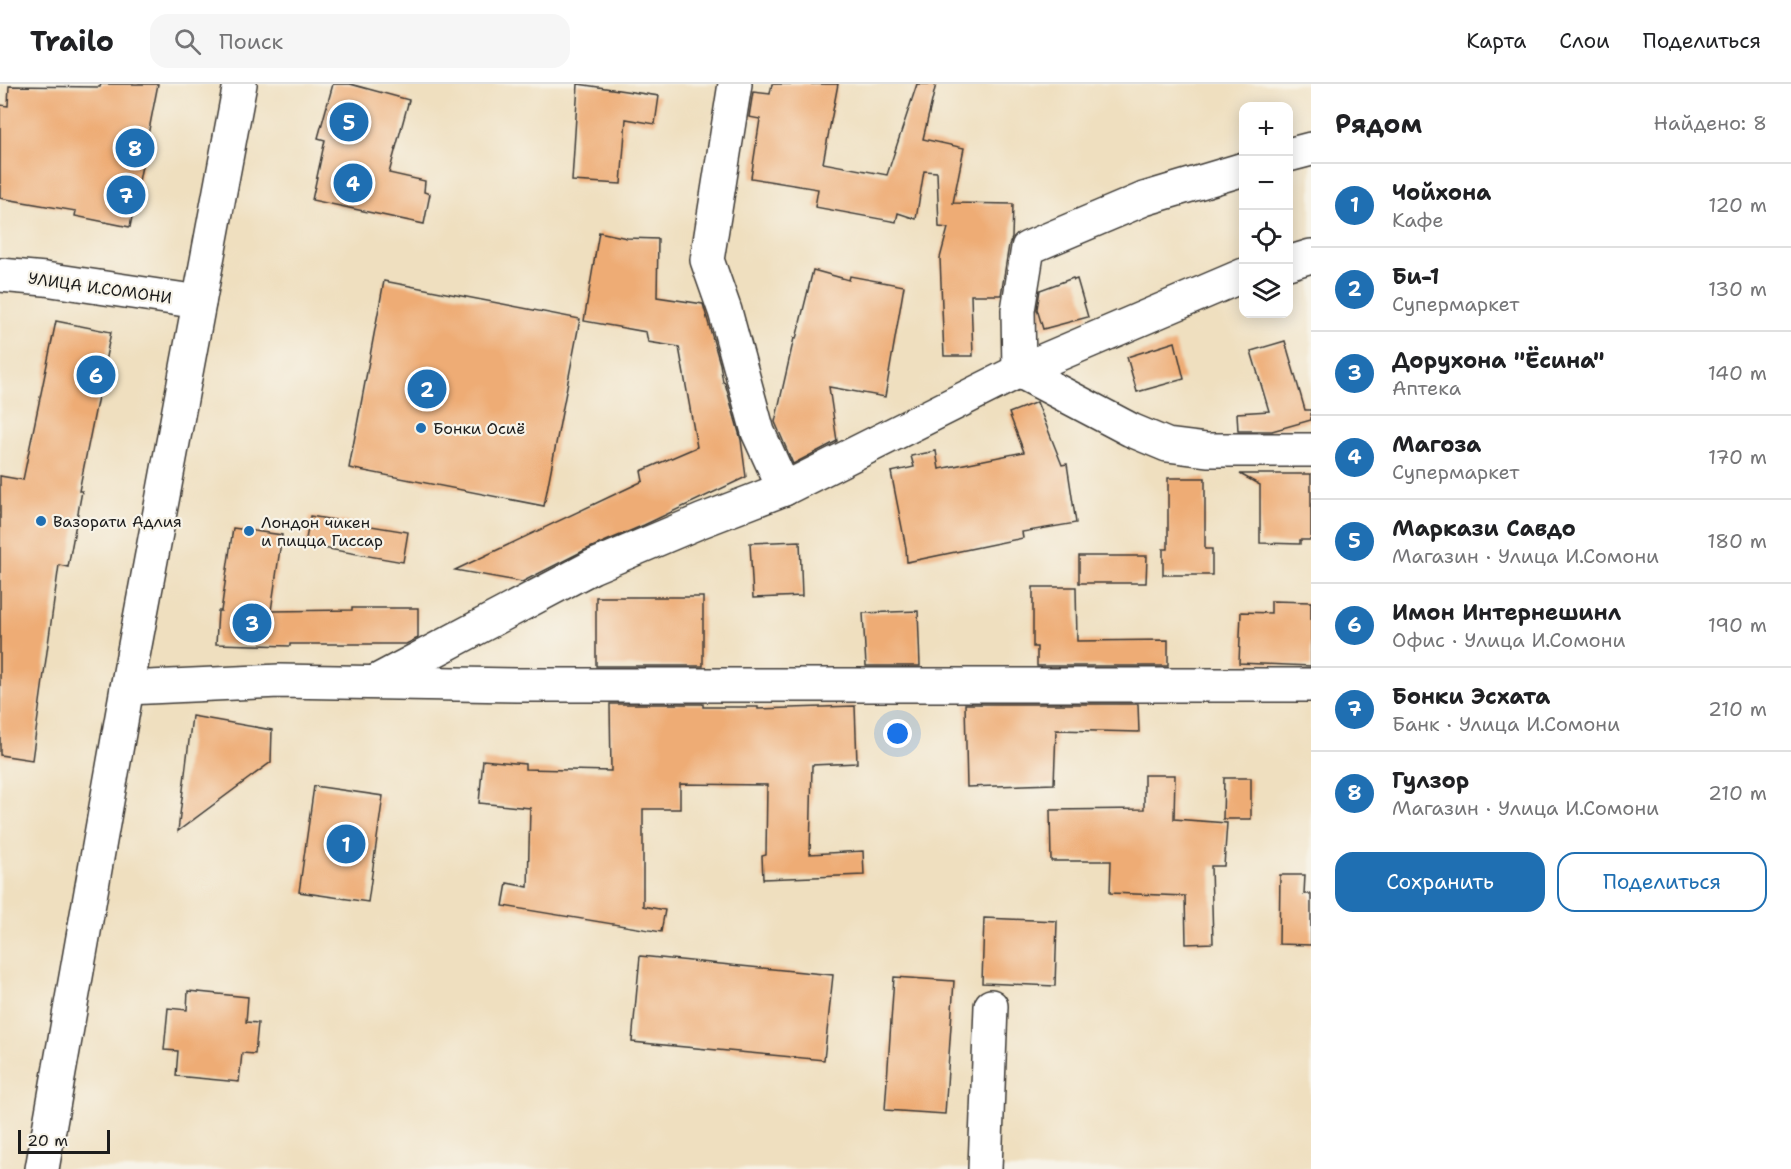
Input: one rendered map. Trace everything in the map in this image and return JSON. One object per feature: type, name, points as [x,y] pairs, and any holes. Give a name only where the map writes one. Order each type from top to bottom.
[{"type":"street","points":[[42,1169],[127,688],[240,84]]},
{"type":"street","points":[[735,84],[707,260],[725,311],[758,432],[784,489]]},
{"type":"street","points":[[1293,154],[1311,149]]},
{"type":"street","points":[[1019,371],[1018,309],[1029,248],[1144,199],[1239,170]]},
{"type":"street","points":[[1293,261],[1311,256]]},
{"type":"street","name":"УЛИЦА И.СОМОНИ","points":[[0,275],[45,279],[199,302]]},
{"type":"street","points":[[373,682],[592,567],[784,489],[1019,371],[1239,277]]},
{"type":"street","points":[[1019,371],[1131,430],[1167,445],[1207,450],[1311,450]]},
{"type":"street","points":[[127,688],[279,681],[516,685],[1311,685]]},
{"type":"street","points":[[985,1169],[991,1006]]},
{"type":"building","points":[[101,84],[158,84],[130,227],[75,216],[76,211],[0,198],[0,105],[8,106],[9,86],[100,87]]},
{"type":"building","points":[[333,84],[350,84],[409,100],[389,173],[425,181],[424,192],[430,194],[424,224],[312,200],[325,140],[318,138]]},
{"type":"building","points":[[578,84],[659,96],[655,124],[626,119],[621,184],[572,181]]},
{"type":"building","points":[[772,84],[838,84],[823,163],[887,175],[917,84],[936,84],[923,139],[964,148],[953,203],[1013,204],[1012,238],[1001,295],[971,295],[973,356],[944,356],[940,258],[948,228],[939,227],[937,172],[924,171],[916,219],[898,213],[896,222],[815,207],[818,189],[751,178],[760,119],[749,117],[753,92],[770,94]]},
{"type":"building","points":[[599,232],[627,238],[658,239],[657,297],[703,304],[741,440],[746,477],[585,550],[522,582],[455,570],[643,481],[641,471],[697,447],[679,347],[648,342],[646,332],[584,321]]},
{"type":"building","points":[[813,270],[849,280],[850,276],[904,286],[885,397],[829,387],[837,441],[793,464],[775,422],[794,338],[796,339]]},
{"type":"building","points":[[1073,278],[1077,279],[1088,317],[1043,329],[1037,309],[1040,290]]},
{"type":"building","points":[[384,281],[580,319],[544,506],[349,468]]},
{"type":"building","points":[[56,321],[111,332],[79,491],[82,491],[68,567],[59,565],[32,760],[0,755],[0,476],[23,480]]},
{"type":"building","points":[[1285,341],[1305,410],[1311,410],[1311,420],[1272,431],[1238,431],[1237,413],[1269,411],[1251,351]]},
{"type":"building","points":[[1175,342],[1184,379],[1137,392],[1127,357]]},
{"type":"building","points":[[1037,402],[1062,465],[1067,464],[1076,523],[1022,532],[1023,538],[907,562],[891,472],[914,467],[911,456],[936,451],[939,469],[1024,452],[1009,413]]},
{"type":"building","points":[[1240,474],[1311,474],[1311,540],[1300,540],[1300,544],[1260,543],[1260,485]]},
{"type":"building","points":[[1168,478],[1205,478],[1205,549],[1212,549],[1212,575],[1163,575],[1163,549],[1168,549]]},
{"type":"building","points":[[310,516],[408,532],[403,562],[305,545]]},
{"type":"building","points":[[233,528],[282,535],[271,611],[418,608],[418,638],[406,644],[290,644],[290,646],[216,644],[218,611],[221,611]]},
{"type":"building","points":[[800,541],[802,596],[753,598],[750,543]]},
{"type":"building","points":[[1079,556],[1147,556],[1146,583],[1079,583]]},
{"type":"building","points":[[1033,587],[1076,587],[1077,641],[1168,640],[1168,666],[1037,666],[1037,647],[1033,647]]},
{"type":"building","points":[[596,597],[703,597],[703,666],[596,666]]},
{"type":"building","points":[[1271,601],[1311,602],[1311,666],[1239,663],[1241,612],[1271,613]]},
{"type":"building","points":[[918,611],[920,666],[866,666],[863,613]]},
{"type":"building","points":[[610,704],[703,704],[703,707],[758,707],[758,709],[855,706],[857,763],[812,765],[810,854],[863,851],[864,875],[763,879],[762,856],[766,855],[767,785],[680,784],[680,809],[643,809],[643,906],[665,910],[661,932],[503,906],[507,883],[528,887],[530,808],[479,803],[483,760],[525,764],[525,769],[611,771]]},
{"type":"building","points":[[965,704],[1138,704],[1139,732],[1056,730],[1054,784],[967,787]]},
{"type":"building","points":[[192,716],[272,730],[271,762],[178,831]]},
{"type":"building","points":[[1144,775],[1175,775],[1174,819],[1227,823],[1224,866],[1211,866],[1213,943],[1186,944],[1185,896],[1110,893],[1111,861],[1051,861],[1050,810],[1144,809]]},
{"type":"building","points":[[1224,778],[1251,778],[1251,819],[1223,819]]},
{"type":"building","points":[[314,786],[383,796],[368,902],[299,892]]},
{"type":"building","points":[[1280,875],[1305,875],[1304,894],[1311,894],[1311,945],[1279,944]]},
{"type":"building","points":[[984,918],[1057,921],[1055,986],[982,983]]},
{"type":"building","points":[[640,956],[833,975],[824,1060],[632,1042]]},
{"type":"building","points":[[894,977],[954,981],[945,1114],[885,1110]]},
{"type":"building","points":[[188,991],[248,997],[246,1022],[258,1023],[255,1054],[242,1053],[239,1082],[176,1076],[178,1051],[164,1050],[168,1008],[187,1010]]},
{"type":"place","name":"Маркази Савдо","points":[[349,122]]},
{"type":"place","name":"Гулзор","points":[[135,148]]},
{"type":"place","name":"Магоза","points":[[353,183]]},
{"type":"place","name":"Бонки Эсхата","points":[[126,195]]},
{"type":"place","name":"Имон Интернешинл","points":[[96,375]]},
{"type":"place","name":"Би-1","points":[[427,389]]},
{"type":"place","name":"Бонки Осиё","points":[[421,428]]},
{"type":"place","name":"Вазорати Адлия","points":[[41,521]]},
{"type":"place","name":"Лондон чикен и пицца Гиссар","points":[[249,531]]},
{"type":"place","name":"Дорухона \"Ёсина\"","points":[[252,623]]},
{"type":"place","name":"Чойхона","points":[[346,844]]}]
